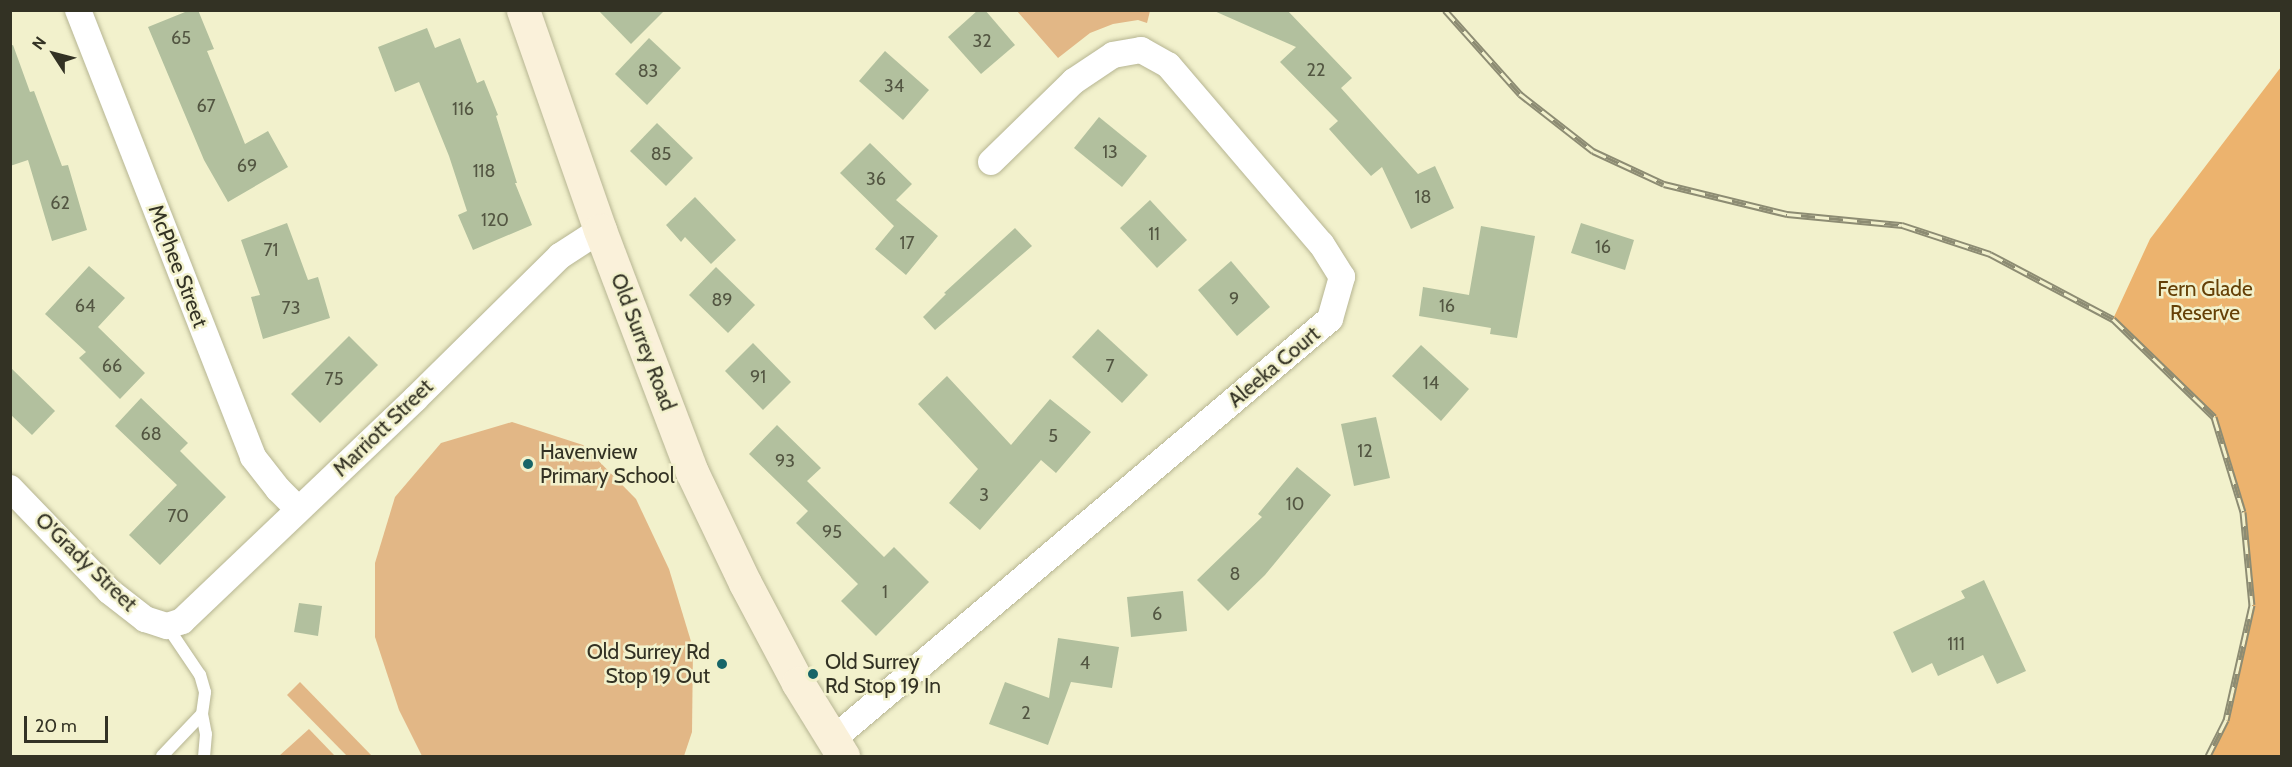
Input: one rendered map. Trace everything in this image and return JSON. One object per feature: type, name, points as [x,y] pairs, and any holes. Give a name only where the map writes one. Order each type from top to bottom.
[{"type":"main road","name":"Old Surrey Road","points":[[523,10],[600,230],[692,472],[750,593],[798,683],[837,748]]},
{"type":"street","name":"McPhee Street","points":[[78,10],[253,457],[278,489],[298,509]]},
{"type":"street","name":"Aleeka Court","points":[[837,748],[1330,319],[1342,277],[1321,244],[1168,65],[1141,50],[1113,55],[1074,81],[991,162]]},
{"type":"street","name":"Marriott Street","points":[[167,626],[182,621],[195,611],[560,256],[600,230]]},
{"type":"street","name":"O'Grady Street","points":[[10,488],[109,591],[145,619],[167,626]]},
{"type":"lane","points":[[167,626],[200,675],[205,692],[202,714],[206,734],[204,756]]},
{"type":"lane","points":[[162,756],[202,714]]},
{"type":"shaded area","points":[[1017,11],[1150,11],[1147,23],[1138,20],[1113,24],[1090,33],[1058,58]]},
{"type":"shaded area","points":[[512,422],[583,445],[636,499],[669,569],[693,648],[692,732],[684,756],[422,756],[399,710],[375,637],[375,563],[395,497],[441,443]]},
{"type":"shaded area","points":[[300,682],[372,756],[347,756],[287,695]]},
{"type":"shaded area","points":[[309,729],[335,756],[279,756]]},
{"type":"green space","name":"Fern Glade Reserve","points":[[2281,67],[2281,756],[2208,756],[2226,720],[2252,605],[2243,512],[2214,417],[2113,319],[2150,239]]},
{"type":"building","points":[[190,10],[198,10],[214,49],[207,51],[245,144],[268,131],[288,167],[228,202],[204,160],[148,27]]},
{"type":"building","points":[[598,10],[665,10],[631,44]]},
{"type":"building","points":[[978,10],[985,10],[1015,45],[981,74],[948,37]]},
{"type":"building","points":[[1212,10],[1287,10],[1352,78],[1341,88],[1418,174],[1435,166],[1454,208],[1411,229],[1382,167],[1371,176],[1329,129],[1338,121],[1280,62],[1296,47]]},
{"type":"building","points":[[427,28],[435,48],[460,38],[477,83],[484,80],[498,115],[496,116],[517,183],[515,183],[532,225],[473,250],[458,215],[467,211],[449,156],[419,82],[395,92],[378,47]]},
{"type":"building","points":[[649,38],[681,68],[647,105],[615,74]]},
{"type":"building","points":[[13,45],[30,92],[34,91],[62,166],[68,165],[87,230],[52,241],[28,160],[10,166],[10,46]]},
{"type":"building","points":[[885,51],[929,90],[903,120],[859,81]]},
{"type":"building","points":[[1099,117],[1147,156],[1122,187],[1074,148]]},
{"type":"building","points":[[657,123],[693,158],[666,186],[630,151]]},
{"type":"building","points":[[870,143],[912,184],[896,200],[938,236],[906,275],[875,249],[894,226],[840,173]]},
{"type":"building","points":[[695,197],[736,240],[711,264],[685,237],[681,242],[666,225]]},
{"type":"building","points":[[1150,200],[1187,240],[1157,268],[1120,228]]},
{"type":"building","points":[[287,223],[308,280],[318,277],[330,318],[263,339],[251,297],[260,295],[241,240]]},
{"type":"building","points":[[1581,223],[1634,240],[1625,270],[1571,253]]},
{"type":"building","points":[[1481,226],[1535,236],[1517,338],[1490,334],[1491,328],[1419,316],[1423,287],[1469,295]]},
{"type":"building","points":[[1015,228],[1032,246],[935,330],[923,317],[946,294],[944,293]]},
{"type":"building","points":[[1231,261],[1270,307],[1237,336],[1198,290]]},
{"type":"building","points":[[89,266],[125,298],[98,327],[145,373],[120,399],[79,358],[86,352],[45,314]]},
{"type":"building","points":[[716,267],[755,305],[728,333],[689,295]]},
{"type":"building","points":[[1098,329],[1148,375],[1122,403],[1072,357]]},
{"type":"building","points":[[349,336],[378,365],[320,423],[291,394]]},
{"type":"building","points":[[753,343],[791,382],[763,410],[725,371]]},
{"type":"building","points":[[1421,345],[1469,389],[1441,421],[1392,376]]},
{"type":"building","points":[[10,367],[55,411],[32,435],[10,414]]},
{"type":"building","points":[[947,376],[1011,445],[1050,399],[1091,432],[1056,473],[1041,460],[980,530],[949,503],[978,469],[918,404]]},
{"type":"building","points":[[141,398],[188,443],[180,451],[226,497],[160,565],[129,535],[177,485],[115,426]]},
{"type":"building","points":[[1376,417],[1390,478],[1354,486],[1341,424]]},
{"type":"building","points":[[777,425],[821,468],[807,481],[884,557],[894,547],[929,582],[876,636],[841,601],[858,584],[796,523],[808,511],[749,454]]},
{"type":"building","points":[[1297,467],[1331,495],[1265,575],[1228,611],[1197,580],[1262,517],[1258,514]]},
{"type":"building","points":[[1984,580],[2026,671],[1997,684],[1983,655],[1938,676],[1932,663],[1912,673],[1893,632],[1965,598],[1961,591]]},
{"type":"building","points":[[1183,591],[1187,631],[1131,637],[1127,597]]},
{"type":"building","points":[[299,603],[322,606],[318,636],[294,632]]},
{"type":"building","points":[[1058,638],[1119,647],[1112,688],[1071,682],[1048,745],[989,724],[1005,682],[1049,698]]},
{"type":"railway","points":[[1445,10],[1520,94],[1593,151],[1664,184],[1787,214],[1902,225],[1990,254],[2113,319],[2214,417],[2243,512],[2252,605],[2226,720],[2208,756]]},
{"type":"place","name":"Havenview Primary School","points":[[528,464]]},
{"type":"place","name":"Old Surrey Rd Stop 19 Out","points":[[722,664]]},
{"type":"place","name":"Old Surrey Rd Stop 19 In","points":[[813,674]]}]
